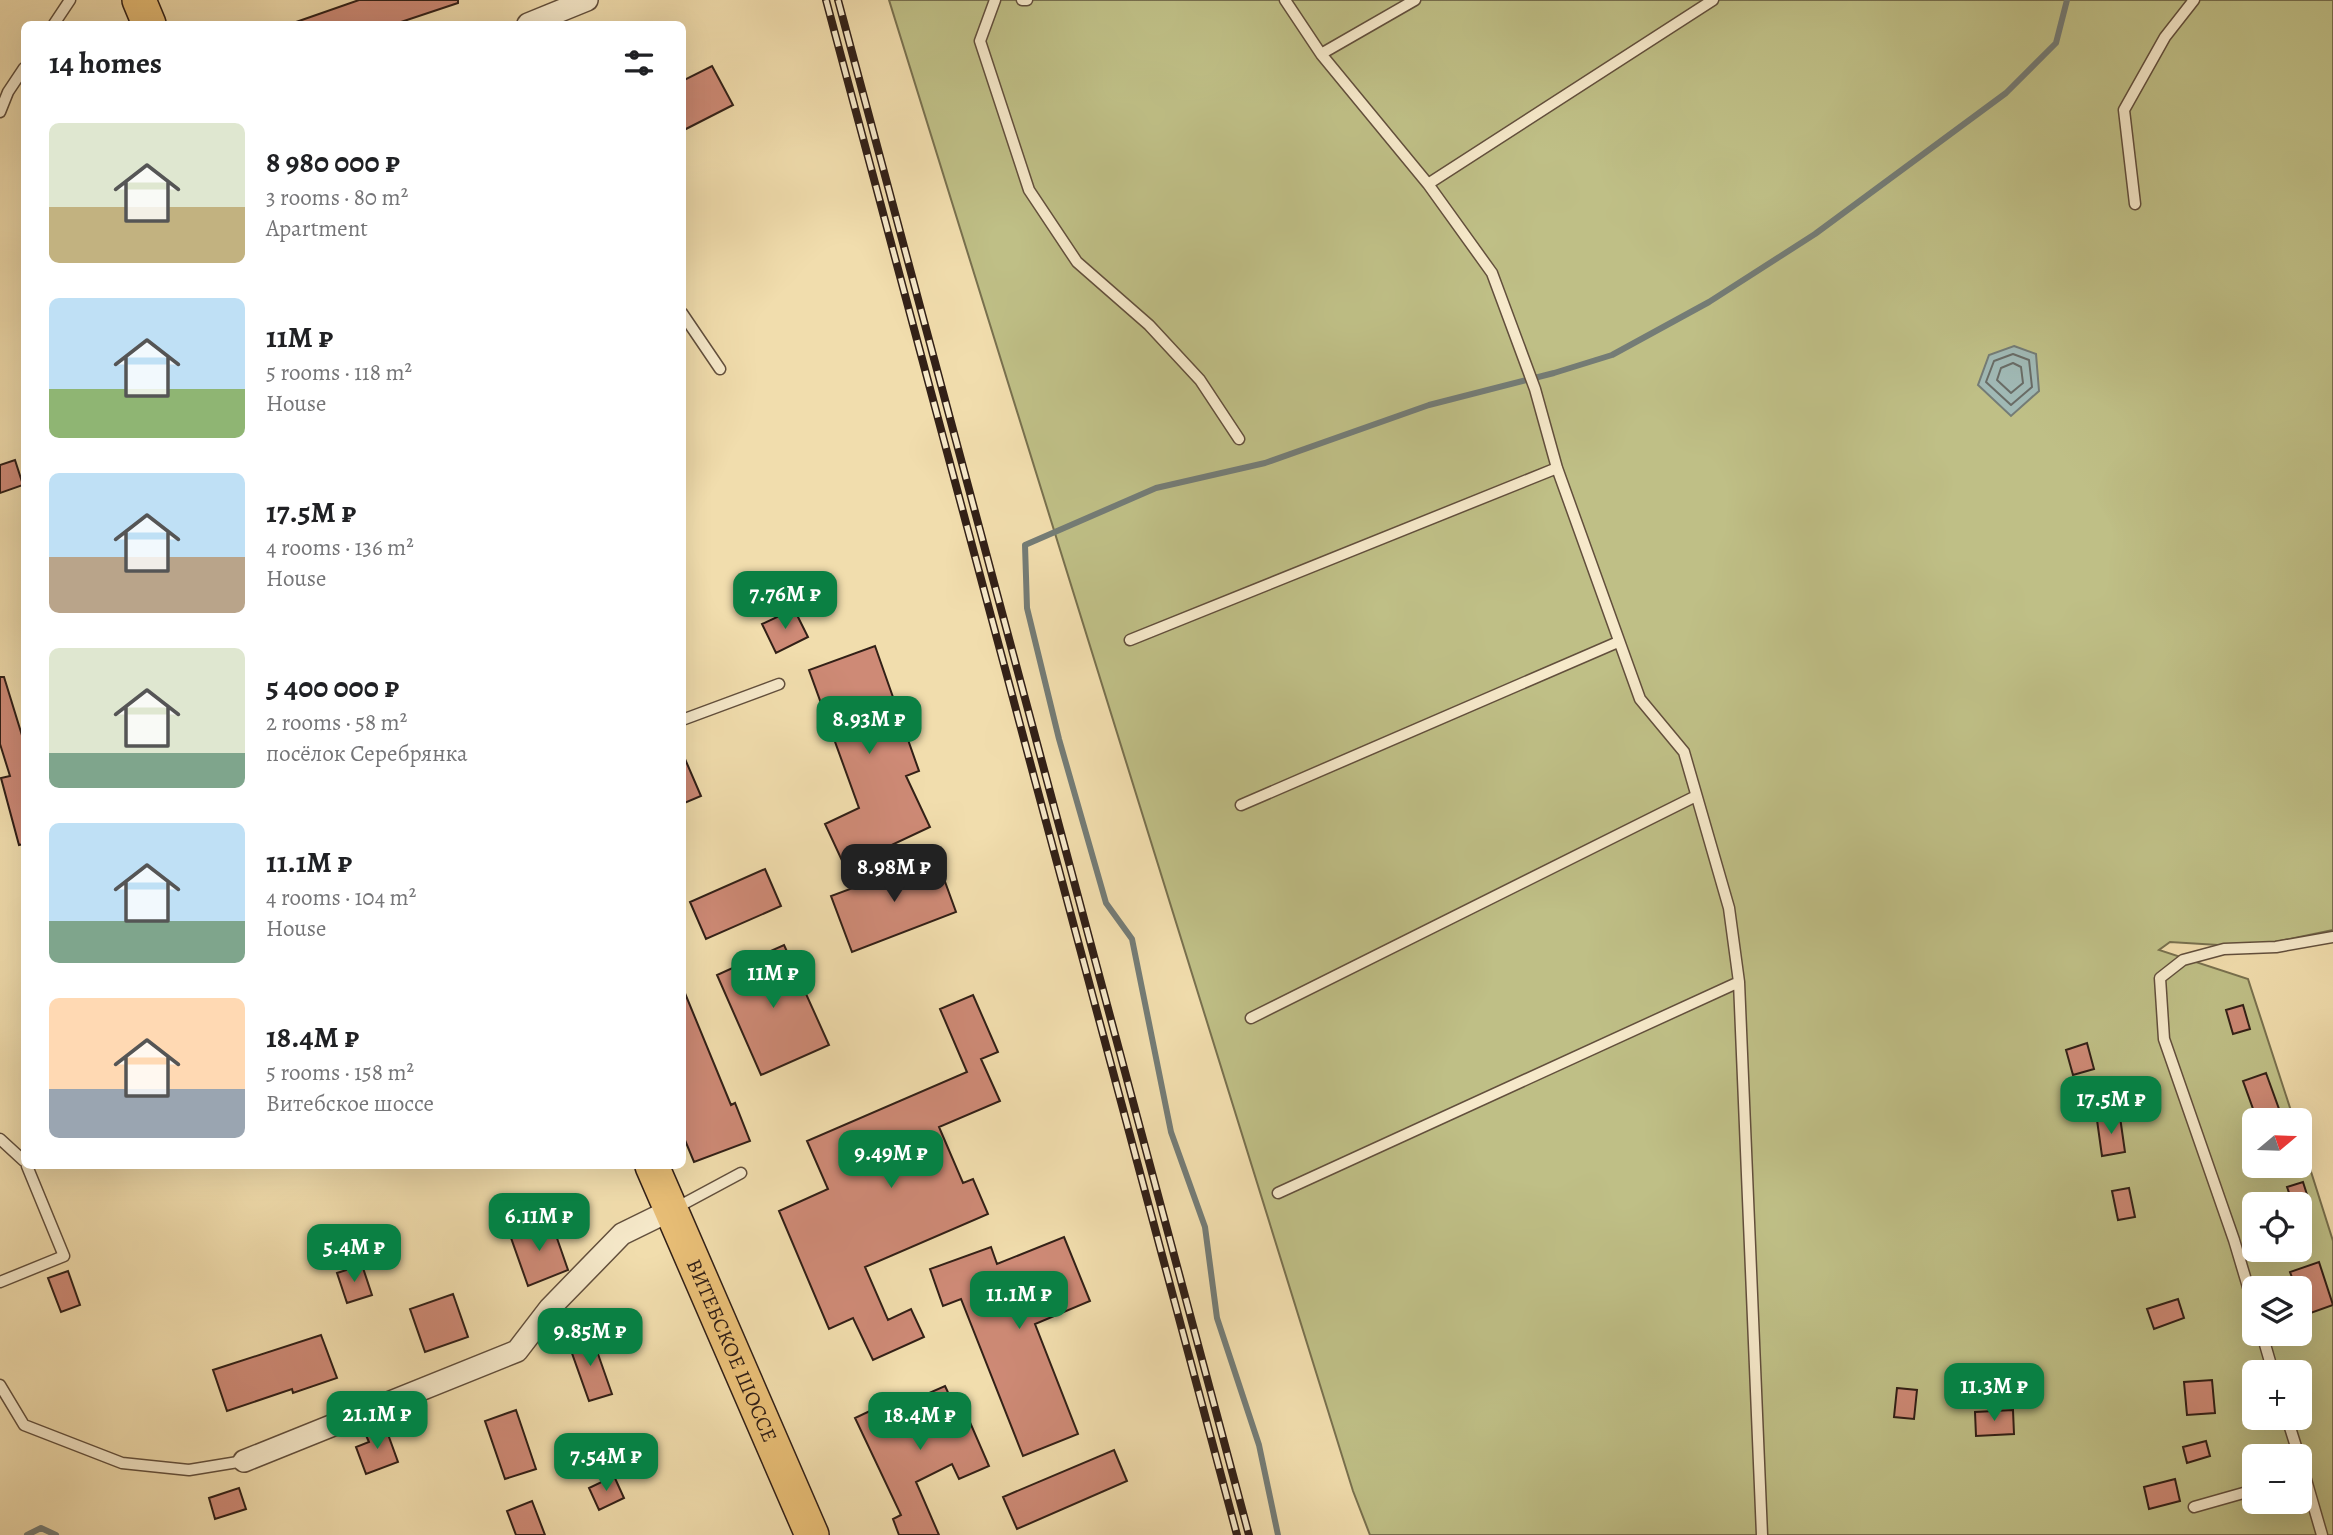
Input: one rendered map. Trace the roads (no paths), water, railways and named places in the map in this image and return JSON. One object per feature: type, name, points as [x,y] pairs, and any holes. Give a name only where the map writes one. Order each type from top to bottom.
[{"type":"main road","name":"ВИТЕБСКОЕ ШОССЕ","points":[[653,1169],[812,1535]]},
{"type":"street","points":[[562,18],[587,0]]},
{"type":"street","points":[[244,1461],[517,1350],[550,1308],[622,1234],[671,1210]]},
{"type":"lane","points":[[56,21],[70,0]]},
{"type":"lane","points":[[995,0],[980,41],[1029,190],[1077,262],[1149,325],[1200,380],[1239,439]]},
{"type":"lane","points":[[1022,0],[1027,0]]},
{"type":"lane","points":[[1284,0],[1321,54],[1428,184],[1492,273],[1535,389],[1557,468],[1640,699],[1684,751],[1729,908],[1739,982],[1762,1535]]},
{"type":"lane","points":[[1321,54],[1415,0]]},
{"type":"lane","points":[[1428,184],[1713,0]]},
{"type":"lane","points":[[2134,204],[2124,110],[2165,37],[2194,0]]},
{"type":"lane","points":[[0,112],[8,92],[21,72]]},
{"type":"lane","points":[[686,319],[720,369]]},
{"type":"lane","points":[[1130,640],[1557,468]]},
{"type":"lane","points":[[1241,805],[1618,642]]},
{"type":"lane","points":[[686,719],[779,684]]},
{"type":"lane","points":[[1251,1018],[1696,796]]},
{"type":"lane","points":[[2245,1276],[2164,1039],[2160,978],[2183,960],[2224,949],[2276,947],[2333,937]]},
{"type":"lane","points":[[1278,1193],[1739,982]]},
{"type":"lane","points":[[0,1139],[21,1158]]},
{"type":"lane","points":[[0,1282],[64,1256],[28,1169]]},
{"type":"lane","points":[[671,1210],[741,1173]]},
{"type":"lane","points":[[0,1385],[24,1425],[122,1463],[189,1470],[244,1461]]},
{"type":"lane","points":[[2194,1507],[2242,1493]]},
{"type":"lane","points":[[2312,1506],[2322,1535]]},
{"type":"water","points":[[2014,346],[2036,354],[2039,391],[2011,416],[1978,385],[1989,355]]},
{"type":"waterway","points":[[1278,1535],[1259,1445],[1217,1318],[1205,1227],[1171,1132],[1132,939],[1106,903],[1059,739],[1027,608],[1025,545],[1156,488],[1265,463],[1429,405],[1612,355],[1709,302],[1815,234],[2006,93],[2056,43],[2067,0]]},
{"type":"waterway","points":[[27,1535],[41,1528],[56,1535]]},
{"type":"railway","points":[[826,0],[1237,1535]]},
{"type":"railway","points":[[838,0],[1249,1535]]}]
